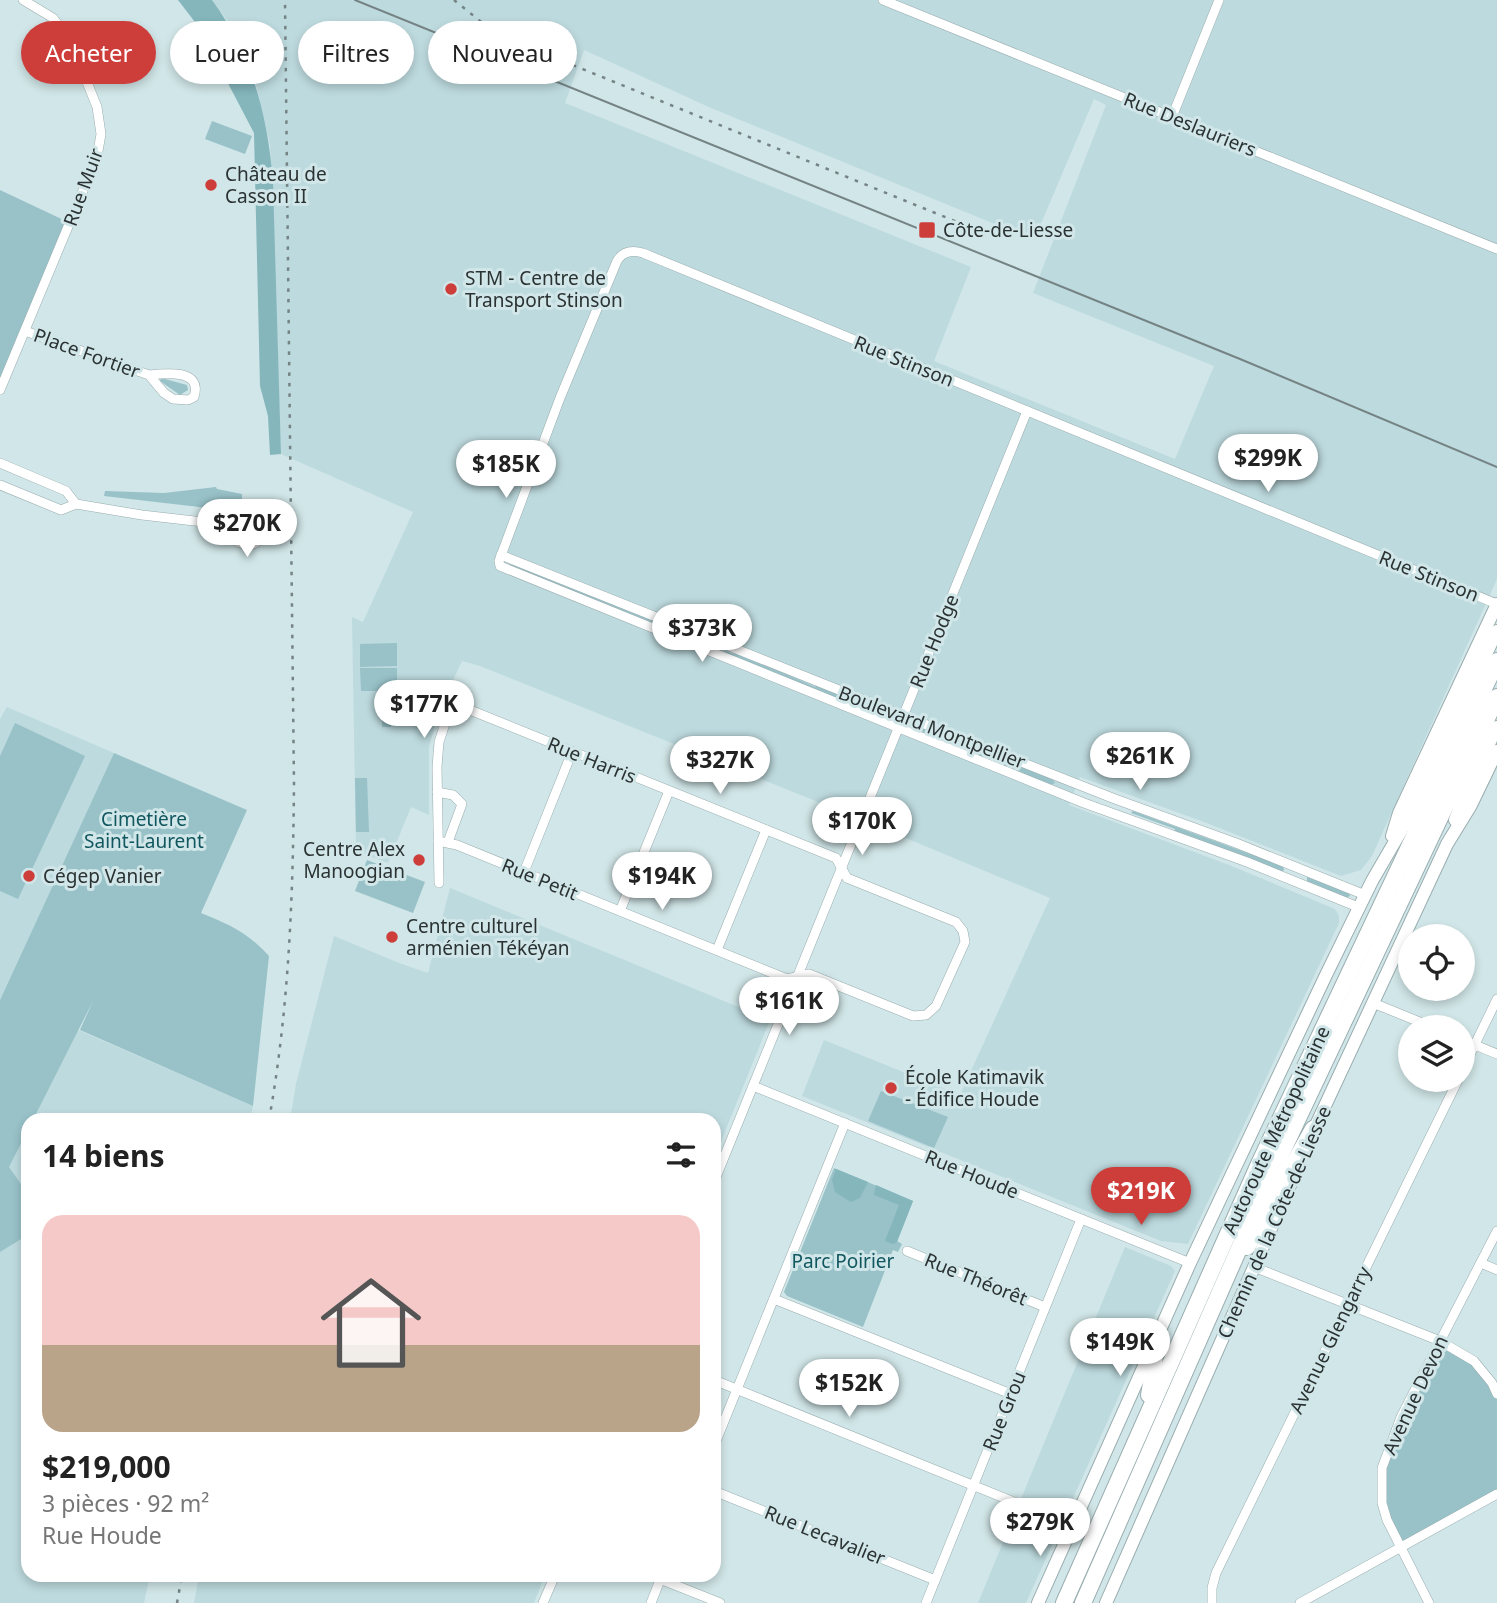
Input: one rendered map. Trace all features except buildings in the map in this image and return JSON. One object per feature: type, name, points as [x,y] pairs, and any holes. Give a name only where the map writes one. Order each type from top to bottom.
[{"type":"highway","name":"Autoroute Métropolitaine","points":[[1064,1603],[1259,1164],[1497,661]]},
{"type":"highway","name":"Autoroute Métropolitaine","points":[[1083,1603],[1275,1167],[1497,697]]},
{"type":"highway","points":[[1226,1279],[1261,1226],[1313,1129]]},
{"type":"highway","points":[[1143,1425],[1154,1366],[1156,1337]]},
{"type":"main road","points":[[1387,851],[1399,813],[1497,604]]},
{"type":"main road","points":[[1038,1603],[1190,1263],[1358,907],[1387,851],[1409,818],[1497,631]]},
{"type":"main road","name":"Chemin de la Côte-de-Liesse","points":[[1106,1603],[1313,1129],[1447,844],[1462,801],[1497,727]]},
{"type":"main road","name":"Chemin de la Côte-de-Liesse","points":[[1447,844],[1495,758]]},
{"type":"street","name":"Rue Muir","points":[[0,390],[97,157],[101,134],[97,107],[71,40],[53,18],[23,0]]},
{"type":"street","name":"Rue Deslauriers","points":[[883,0],[1497,249]]},
{"type":"street","points":[[1172,117],[1219,0]]},
{"type":"street","name":"Rue Stinson","points":[[500,566],[501,555],[560,398],[617,261],[628,252],[643,253],[1497,604]]},
{"type":"street","name":"Place Fortier","points":[[25,331],[149,375],[168,373],[186,376],[194,382],[194,397],[188,400],[173,399],[164,393],[149,375]]},
{"type":"street","name":"Rue Hodge","points":[[721,1165],[1027,411]]},
{"type":"street","points":[[0,463],[66,491],[76,504]]},
{"type":"street","points":[[0,485],[61,510],[76,504],[117,512],[212,523],[245,545],[262,538],[267,527],[264,515],[247,508],[234,511],[212,523]]},
{"type":"street","name":"Boulevard Montpellier","points":[[501,555],[1364,895]]},
{"type":"street","name":"Boulevard Montpellier","points":[[500,566],[1084,803],[1247,862],[1358,907]]},
{"type":"street","name":"Rue Harris","points":[[437,792],[439,742],[448,713],[454,707],[464,707],[836,858],[847,878],[956,922],[965,933],[963,949],[936,1006],[923,1016],[908,1014],[809,974],[797,977]]},
{"type":"street","points":[[524,872],[572,752]]},
{"type":"street","points":[[620,911],[669,791]]},
{"type":"street","points":[[439,883],[443,841],[437,792],[453,795],[462,804],[443,841]]},
{"type":"street","points":[[717,950],[765,830]]},
{"type":"street","name":"Rue Petit","points":[[443,841],[787,979],[797,977]]},
{"type":"street","points":[[1497,999],[1475,1045],[1497,1054]]},
{"type":"street","points":[[1374,1003],[1403,1015]]},
{"type":"street","name":"Rue Houde","points":[[753,1086],[1190,1263]]},
{"type":"street","name":"Avenue Glengarry","points":[[1212,1603],[1216,1573],[1452,1092]]},
{"type":"street","points":[[721,1429],[845,1123]]},
{"type":"street","name":"Rue Grou","points":[[926,1603],[1081,1219]]},
{"type":"street","name":"Avenue Devon","points":[[1429,1603],[1399,1549],[1387,1520],[1382,1503],[1382,1468],[1401,1417],[1497,1231]]},
{"type":"street","name":"Rue Théorêt","points":[[907,1251],[1045,1307]]},
{"type":"street","points":[[1481,1263],[1497,1270]]},
{"type":"street","points":[[1254,1267],[1440,1341],[1474,1361],[1492,1383],[1497,1394]]},
{"type":"street","points":[[774,1299],[1011,1394]]},
{"type":"street","points":[[721,1383],[1073,1526]]},
{"type":"street","name":"Rue Lecavalier","points":[[721,1493],[935,1580]]},
{"type":"street","points":[[1300,1603],[1497,1494]]},
{"type":"street","points":[[543,1603],[552,1582]]},
{"type":"street","points":[[650,1603],[659,1582]]},
{"type":"street","points":[[672,1582],[720,1603]]},
{"type":"shaded area","points":[[178,0],[212,0],[226,21],[194,21]]},
{"type":"shaded area","points":[[212,0],[1497,0],[1497,579],[1372,856],[1361,870],[1341,876],[1080,777],[1069,805],[1229,865],[1335,909],[1339,916],[1339,923],[1188,1244],[1161,1241],[802,1096],[824,1040],[960,1095],[1050,898],[853,816],[462,661],[440,708],[429,747],[429,815],[411,807],[388,863],[356,851],[352,617],[363,622],[413,512],[281,454],[270,145],[256,84],[284,84],[284,21],[227,21]],"holes":[[[428,21],[577,21],[577,70],[584,50],[711,108],[1034,240],[1094,99],[1106,105],[1033,293],[1214,366],[1175,459],[934,361],[971,267],[565,103],[572,84],[428,84]]]},
{"type":"shaded area","points":[[228,84],[255,84],[271,158],[281,454],[270,455],[268,416],[260,386],[254,133]]},
{"type":"shaded area","name":"Cégep Vanier","points":[[7,707],[114,753],[0,1000],[0,719]]},
{"type":"shaded area","points":[[450,888],[770,1020],[721,1142],[721,1113],[291,1113],[296,1084],[334,936],[428,973]]},
{"type":"shaded area","points":[[78,1030],[253,1106],[252,1113],[36,1113]]},
{"type":"shaded area","points":[[21,1144],[21,1184],[9,1167]]},
{"type":"shaded area","points":[[836,1169],[868,1182],[860,1198],[851,1202],[835,1192],[832,1180]]},
{"type":"shaded area","points":[[876,1185],[913,1201],[897,1242],[893,1244],[885,1241],[899,1205],[874,1195]]},
{"type":"shaded area","points":[[21,1239],[21,1582],[148,1582],[144,1603],[0,1603],[0,1252]]},
{"type":"shaded area","points":[[1125,1247],[1171,1266],[1175,1271],[1026,1603],[978,1603]]},
{"type":"shaded area","points":[[198,1582],[542,1582],[534,1603],[194,1603]]},
{"type":"green space","points":[[212,121],[252,136],[245,154],[205,139]]},
{"type":"green space","points":[[0,190],[70,223],[0,390]]},
{"type":"green space","points":[[161,378],[187,385],[188,390],[180,395],[160,381]]},
{"type":"green space","points":[[216,487],[242,494],[242,499],[225,506],[208,508],[104,496],[105,491],[164,493]]},
{"type":"green space","points":[[248,515],[259,525],[252,536],[243,537],[224,524],[226,521]]},
{"type":"green space","points":[[513,564],[688,633],[688,636],[703,642],[702,645],[511,566]]},
{"type":"green space","points":[[397,643],[397,666],[360,667],[360,644]]},
{"type":"green space","points":[[725,651],[733,654],[735,652],[815,687],[816,685],[891,715],[891,718],[724,654]]},
{"type":"green space","points":[[360,668],[397,668],[397,691],[361,691]]},
{"type":"green space","points":[[382,705],[391,705],[391,727],[382,727]]},
{"type":"green space","points":[[15,723],[85,756],[18,899],[0,891],[0,756]]},
{"type":"green space","points":[[920,726],[1055,783],[1051,785],[921,732]]},
{"type":"green space","name":"Cimetière Saint-Laurent","points":[[114,753],[247,810],[201,913],[238,930],[269,956],[253,1106],[80,1030],[93,1001],[37,1113],[21,1113],[21,1144],[9,1167],[21,1184],[21,1239],[0,1252],[0,1000]]},
{"type":"green space","points":[[355,778],[367,778],[369,832],[356,832]]},
{"type":"green space","points":[[1133,811],[1283,866],[1284,870],[1281,872],[1174,831],[1175,829],[1131,813]]},
{"type":"green space","points":[[367,860],[425,882],[413,913],[355,891]]},
{"type":"green space","points":[[1307,877],[1349,893],[1350,896],[1346,898],[1307,882]]},
{"type":"green space","points":[[881,1091],[948,1117],[934,1148],[868,1121]]},
{"type":"green space","name":"Parc Poirier","points":[[834,1168],[913,1201],[897,1241],[902,1244],[898,1252],[893,1250],[863,1327],[787,1296],[784,1292]]},
{"type":"green space","points":[[1440,1341],[1463,1353],[1497,1394],[1497,1494],[1399,1549],[1387,1520],[1382,1468]]},
{"type":"tram line","points":[[355,0],[1240,359],[1497,467]]},
{"type":"railway","points":[[270,1113],[285,994],[291,910],[294,784],[285,0]]},
{"type":"railway","points":[[454,0],[485,25],[514,41],[967,226]]},
{"type":"railway","points":[[177,1603],[181,1582]]},
{"type":"place","name":"Château de Casson II","points":[[211,185]]},
{"type":"place","name":"Côte-de-Liesse","points":[[927,230]]},
{"type":"place","name":"STM - Centre de Transport Stinson","points":[[451,289]]},
{"type":"place","name":"Centre Alex Manoogian","points":[[419,860]]},
{"type":"place","name":"Cégep Vanier","points":[[29,876]]},
{"type":"place","name":"Centre culturel arménien Tékéyan","points":[[392,937]]},
{"type":"place","name":"École Katimavik - Édifice Houde","points":[[891,1088]]}]
